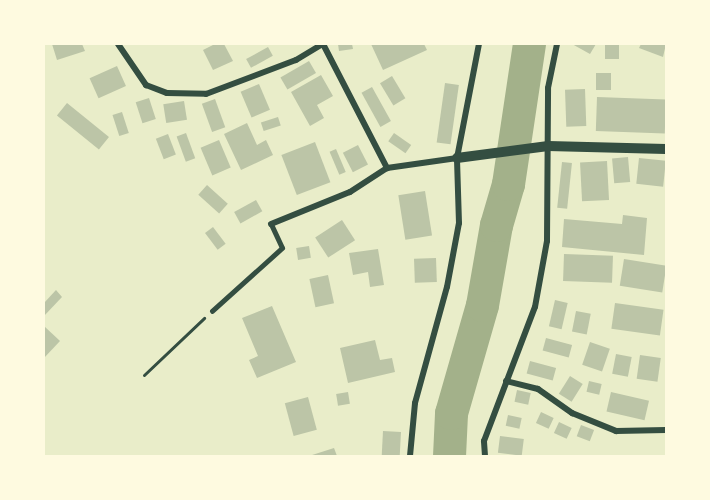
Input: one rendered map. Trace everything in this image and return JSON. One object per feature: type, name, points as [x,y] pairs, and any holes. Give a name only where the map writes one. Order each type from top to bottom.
[{"type":"street","points":[[118,44],[146,85],[167,93],[196,94],[206,94],[296,60],[323,44],[387,168]]},
{"type":"street","points":[[410,456],[415,403],[447,287],[459,224],[457,158],[479,44]]},
{"type":"street","points":[[485,456],[484,441],[535,307],[547,241],[548,88],[557,44]]},
{"type":"street","points":[[271,224],[350,192],[387,168],[548,147],[666,149]]},
{"type":"street","points":[[506,381],[538,389],[572,413],[616,431],[666,430]]},
{"type":"lane","points":[[212,310],[282,249],[271,224]]},
{"type":"path","points":[[144,375],[212,310]]},
{"type":"building","points":[[52,44],[82,44],[85,51],[57,60]]},
{"type":"building","points":[[215,44],[224,44],[233,61],[213,70],[203,50]]},
{"type":"building","points":[[338,44],[352,44],[353,49],[339,51]]},
{"type":"building","points":[[371,44],[424,44],[427,50],[383,70]]},
{"type":"building","points":[[572,44],[596,44],[590,54]]},
{"type":"building","points":[[605,44],[619,44],[619,59],[605,59]]},
{"type":"building","points":[[641,44],[666,44],[663,57],[639,48]]},
{"type":"building","points":[[268,47],[273,56],[251,68],[246,59]]},
{"type":"building","points":[[309,61],[316,73],[287,90],[280,78]]},
{"type":"building","points":[[117,66],[126,86],[99,98],[90,78]]},
{"type":"building","points":[[596,73],[611,73],[611,90],[596,90]]},
{"type":"building","points":[[321,75],[333,96],[317,105],[324,118],[310,126],[291,92]]},
{"type":"building","points":[[392,76],[405,98],[393,105],[380,83]]},
{"type":"building","points":[[445,83],[459,85],[451,144],[437,142]]},
{"type":"building","points":[[259,84],[270,110],[252,118],[241,92]]},
{"type":"building","points":[[372,87],[391,121],[380,127],[362,93]]},
{"type":"building","points":[[585,89],[586,126],[566,127],[565,90]]},
{"type":"building","points":[[597,97],[666,99],[665,133],[596,131]]},
{"type":"building","points":[[149,98],[156,119],[142,123],[136,102]]},
{"type":"building","points":[[215,99],[225,127],[212,132],[202,104]]},
{"type":"building","points":[[184,101],[187,120],[166,123],[163,104]]},
{"type":"building","points":[[67,103],[109,137],[99,149],[57,115]]},
{"type":"building","points":[[122,112],[129,133],[119,136],[112,115]]},
{"type":"building","points":[[278,117],[281,126],[264,131],[261,123]]},
{"type":"building","points":[[247,123],[257,145],[266,140],[273,155],[241,170],[224,134]]},
{"type":"building","points":[[186,133],[195,158],[186,162],[177,136]]},
{"type":"building","points":[[394,133],[411,145],[405,153],[388,141]]},
{"type":"building","points":[[168,134],[176,155],[164,159],[156,139]]},
{"type":"building","points":[[219,140],[231,168],[212,175],[201,148]]},
{"type":"building","points":[[315,142],[330,182],[297,195],[281,155]]},
{"type":"building","points":[[358,145],[368,165],[353,172],[343,153]]},
{"type":"building","points":[[336,149],[346,172],[339,175],[330,152]]},
{"type":"building","points":[[628,157],[630,182],[614,183],[612,158]]},
{"type":"building","points":[[639,158],[666,161],[663,187],[636,184]]},
{"type":"building","points":[[607,161],[609,200],[582,201],[580,162]]},
{"type":"building","points":[[562,162],[572,163],[567,209],[557,208]]},
{"type":"building","points":[[207,185],[228,204],[219,213],[198,195]]},
{"type":"building","points":[[425,191],[432,235],[405,240],[398,195]]},
{"type":"building","points":[[256,200],[262,211],[240,223],[234,212]]},
{"type":"building","points":[[623,215],[647,218],[644,255],[562,247],[564,219],[622,224]]},
{"type":"building","points":[[342,220],[355,240],[328,258],[315,237]]},
{"type":"building","points":[[213,227],[226,244],[218,250],[205,233]]},
{"type":"building","points":[[309,246],[311,258],[298,260],[296,248]]},
{"type":"building","points":[[378,249],[384,285],[370,287],[368,272],[353,275],[349,253]]},
{"type":"building","points":[[564,254],[613,256],[612,283],[563,281]]},
{"type":"building","points":[[436,258],[437,282],[415,283],[414,259]]},
{"type":"building","points":[[624,259],[666,266],[662,292],[620,286]]},
{"type":"building","points":[[328,275],[334,303],[315,307],[309,279]]},
{"type":"building","points":[[56,290],[62,297],[44,316],[44,303]]},
{"type":"building","points":[[555,300],[568,303],[562,329],[549,326]]},
{"type":"building","points":[[615,303],[664,310],[660,336],[611,329]]},
{"type":"building","points":[[272,306],[296,362],[257,378],[249,360],[258,356],[242,318]]},
{"type":"building","points":[[576,311],[591,314],[587,334],[572,332]]},
{"type":"building","points":[[44,326],[60,341],[44,358]]},
{"type":"building","points":[[546,338],[572,345],[569,358],[543,351]]},
{"type":"building","points":[[375,340],[380,360],[392,358],[395,372],[348,383],[340,348]]},
{"type":"building","points":[[590,342],[610,349],[602,372],[582,365]]},
{"type":"building","points":[[616,354],[632,357],[628,377],[612,374]]},
{"type":"building","points":[[640,355],[661,358],[657,382],[637,379]]},
{"type":"building","points":[[530,361],[556,368],[553,381],[527,374]]},
{"type":"building","points":[[570,376],[583,384],[572,402],[559,394]]},
{"type":"building","points":[[589,381],[602,384],[599,395],[587,392]]},
{"type":"building","points":[[517,390],[531,393],[528,405],[515,402]]},
{"type":"building","points":[[348,392],[350,404],[338,406],[336,394]]},
{"type":"building","points":[[611,392],[649,401],[645,420],[607,411]]},
{"type":"building","points":[[308,397],[317,430],[294,436],[285,403]]},
{"type":"building","points":[[541,412],[554,418],[549,429],[536,423]]},
{"type":"building","points":[[508,415],[522,418],[519,429],[506,426]]},
{"type":"building","points":[[559,422],[572,428],[567,439],[554,433]]},
{"type":"building","points":[[581,425],[594,430],[590,441],[577,436]]},
{"type":"building","points":[[383,431],[401,432],[400,456],[382,456]]},
{"type":"building","points":[[500,436],[524,439],[522,456],[498,453]]},
{"type":"building","points":[[334,448],[337,456],[309,456]]},
{"type":"waterway","points":[[449,456],[451,413],[482,305],[496,225],[508,184],[529,44]]}]
